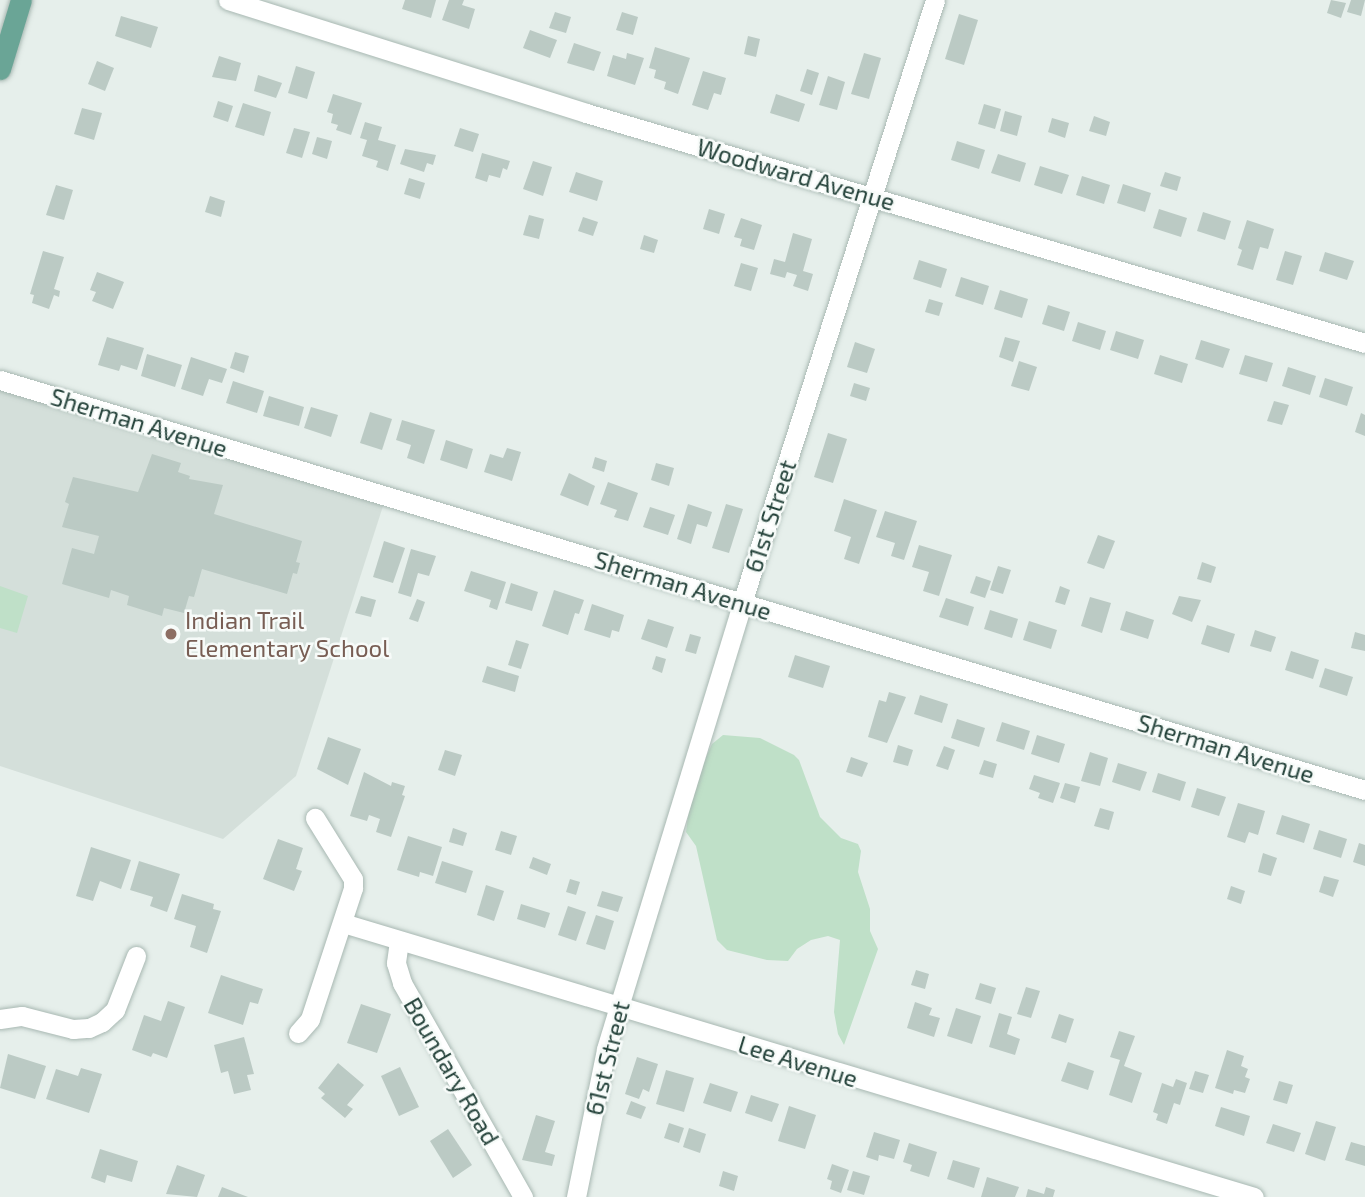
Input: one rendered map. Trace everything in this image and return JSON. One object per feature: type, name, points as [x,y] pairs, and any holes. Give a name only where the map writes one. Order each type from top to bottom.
[{"type":"main road","points":[[0,69],[21,0]]},
{"type":"street","name":"Woodward Avenue","points":[[228,0],[586,113],[1365,343]]},
{"type":"street","name":"61st Street","points":[[576,1197],[596,1090],[619,1006],[742,603],[935,0]]},
{"type":"street","name":"Sherman Avenue","points":[[0,380],[1365,790]]},
{"type":"street","points":[[298,1033],[310,1019],[343,923],[353,879],[315,818]]},
{"type":"street","name":"Lee Avenue","points":[[343,923],[1254,1197]]},
{"type":"street","name":"Boundary Road","points":[[399,941],[396,963],[402,983],[523,1197]]},
{"type":"street","points":[[0,1019],[22,1016],[73,1029],[96,1025],[115,1010],[135,956]]},
{"type":"shaded area","name":"Indian Trail Elementary School","points":[[0,389],[384,503],[296,776],[223,839],[0,766]]},
{"type":"green space","points":[[0,586],[28,596],[17,633],[0,628]]},
{"type":"green space","points":[[723,735],[760,738],[794,755],[799,760],[820,817],[841,838],[858,844],[861,851],[858,872],[870,909],[870,931],[878,949],[844,1045],[838,1034],[834,1012],[840,940],[828,936],[811,940],[797,949],[788,961],[767,960],[727,950],[717,940],[696,846],[686,832],[689,809],[702,766],[712,744]]},
{"type":"building","points":[[405,0],[436,0],[431,18],[402,9]]},
{"type":"building","points":[[449,0],[464,0],[462,5],[475,9],[469,29],[442,20]]},
{"type":"building","points":[[1331,0],[1346,3],[1341,18],[1327,13]]},
{"type":"building","points":[[1351,0],[1365,0],[1361,16],[1347,12]]},
{"type":"building","points":[[555,12],[571,17],[566,33],[549,28]]},
{"type":"building","points":[[622,12],[638,17],[633,35],[616,30]]},
{"type":"building","points":[[959,14],[978,20],[964,65],[945,59]]},
{"type":"building","points":[[121,16],[158,27],[151,48],[115,36]]},
{"type":"building","points":[[530,30],[557,40],[550,58],[523,48]]},
{"type":"building","points":[[748,36],[760,39],[756,57],[744,54]]},
{"type":"building","points":[[574,43],[601,52],[594,71],[567,63]]},
{"type":"building","points":[[655,47],[690,58],[678,94],[664,89],[666,82],[654,78],[656,70],[649,68]]},
{"type":"building","points":[[627,53],[644,58],[635,85],[607,76],[613,55],[626,59]]},
{"type":"building","points":[[864,53],[881,58],[869,99],[851,94]]},
{"type":"building","points":[[219,56],[241,63],[236,81],[212,77]]},
{"type":"building","points":[[97,61],[114,68],[105,91],[88,84]]},
{"type":"building","points":[[296,66],[315,72],[307,99],[288,93]]},
{"type":"building","points":[[807,69],[819,73],[812,95],[800,91]]},
{"type":"building","points":[[703,71],[726,78],[721,95],[714,93],[708,110],[692,105]]},
{"type":"building","points":[[258,75],[282,83],[276,98],[254,91]]},
{"type":"building","points":[[828,76],[845,82],[837,110],[819,105]]},
{"type":"building","points":[[333,94],[362,103],[351,135],[336,130],[338,125],[331,123],[333,114],[327,112]]},
{"type":"building","points":[[776,94],[805,104],[799,122],[770,113]]},
{"type":"building","points":[[218,101],[233,106],[228,122],[213,117]]},
{"type":"building","points":[[243,103],[271,112],[264,136],[235,127]]},
{"type":"building","points":[[984,104],[1001,109],[995,129],[978,124]]},
{"type":"building","points":[[82,108],[102,113],[94,140],[74,134]]},
{"type":"building","points":[[1005,111],[1022,116],[1017,136],[1000,131]]},
{"type":"building","points":[[1094,116],[1110,122],[1106,136],[1089,131]]},
{"type":"building","points":[[1052,118],[1069,123],[1065,138],[1048,132]]},
{"type":"building","points":[[365,122],[382,127],[378,140],[396,145],[388,171],[376,167],[378,161],[362,156],[367,140],[360,138]]},
{"type":"building","points":[[294,128],[310,132],[302,158],[286,153]]},
{"type":"building","points":[[460,128],[479,134],[473,152],[454,146]]},
{"type":"building","points":[[317,137],[332,141],[327,159],[312,154]]},
{"type":"building","points":[[957,141],[985,150],[979,169],[951,160]]},
{"type":"building","points":[[405,149],[436,155],[433,165],[427,163],[424,172],[400,164]]},
{"type":"building","points":[[482,153],[510,161],[507,170],[503,168],[500,178],[489,175],[487,182],[475,178]]},
{"type":"building","points":[[998,154],[1026,163],[1020,182],[991,173]]},
{"type":"building","points":[[533,161],[552,167],[543,196],[523,189]]},
{"type":"building","points":[[1040,166],[1069,175],[1062,194],[1034,185]]},
{"type":"building","points":[[576,172],[603,181],[597,201],[569,192]]},
{"type":"building","points":[[1165,172],[1181,177],[1177,191],[1160,186]]},
{"type":"building","points":[[1082,176],[1110,185],[1104,204],[1076,195]]},
{"type":"building","points":[[409,178],[425,183],[420,199],[404,194]]},
{"type":"building","points":[[1123,184],[1151,193],[1145,212],[1117,203]]},
{"type":"building","points":[[56,185],[73,190],[64,220],[46,215]]},
{"type":"building","points":[[210,196],[225,201],[221,217],[205,212]]},
{"type":"building","points":[[709,209],[725,214],[719,234],[703,229]]},
{"type":"building","points":[[1159,209],[1187,218],[1181,237],[1153,228]]},
{"type":"building","points":[[1203,212],[1231,221],[1225,240],[1197,231]]},
{"type":"building","points":[[529,215],[544,219],[539,239],[523,235]]},
{"type":"building","points":[[583,217],[598,222],[593,236],[578,231]]},
{"type":"building","points":[[741,218],[762,225],[754,250],[740,246],[742,239],[734,237]]},
{"type":"building","points":[[1247,220],[1274,229],[1268,249],[1260,247],[1253,270],[1237,265],[1242,250],[1238,248]]},
{"type":"building","points":[[793,233],[812,239],[803,271],[813,274],[808,291],[793,286],[797,275],[787,272],[785,278],[770,274],[774,259],[785,262]]},
{"type":"building","points":[[644,235],[658,240],[654,253],[640,249]]},
{"type":"building","points":[[43,251],[64,257],[54,289],[60,291],[59,297],[54,295],[49,309],[32,303],[34,295],[30,294]]},
{"type":"building","points":[[1285,251],[1302,256],[1293,285],[1276,280]]},
{"type":"building","points":[[1325,252],[1354,261],[1347,280],[1319,271]]},
{"type":"building","points":[[919,260],[947,269],[941,288],[913,279]]},
{"type":"building","points":[[741,263],[758,268],[751,291],[734,286]]},
{"type":"building","points":[[97,272],[124,282],[113,309],[92,301],[96,292],[90,290]]},
{"type":"building","points":[[961,277],[989,286],[983,305],[955,296]]},
{"type":"building","points":[[1000,290],[1028,299],[1022,318],[994,309]]},
{"type":"building","points":[[929,299],[943,303],[939,316],[925,312]]},
{"type":"building","points":[[1048,305],[1070,312],[1064,331],[1042,324]]},
{"type":"building","points":[[1078,322],[1106,331],[1100,350],[1072,341]]},
{"type":"building","points":[[1116,331],[1144,340],[1138,359],[1110,350]]},
{"type":"building","points":[[107,337],[144,348],[137,370],[121,365],[119,371],[98,365]]},
{"type":"building","points":[[1005,337],[1020,341],[1013,362],[999,357]]},
{"type":"building","points":[[1201,340],[1230,349],[1223,368],[1195,359]]},
{"type":"building","points":[[855,342],[875,349],[867,373],[847,367]]},
{"type":"building","points":[[235,352],[249,356],[244,373],[230,368]]},
{"type":"building","points":[[147,354],[182,365],[175,387],[141,376]]},
{"type":"building","points":[[1160,355],[1188,364],[1182,383],[1154,374]]},
{"type":"building","points":[[1245,355],[1273,363],[1267,382],[1239,374]]},
{"type":"building","points":[[191,357],[227,369],[222,383],[209,379],[203,396],[181,389]]},
{"type":"building","points":[[1019,361],[1037,367],[1029,391],[1011,386]]},
{"type":"building","points":[[1288,367],[1316,376],[1310,395],[1282,386]]},
{"type":"building","points":[[1325,378],[1353,387],[1347,406],[1319,397]]},
{"type":"building","points":[[233,381],[264,391],[257,413],[226,403]]},
{"type":"building","points":[[854,383],[870,388],[866,401],[850,396]]},
{"type":"building","points":[[269,396],[304,407],[299,426],[263,416]]},
{"type":"building","points":[[1274,401],[1289,405],[1282,425],[1267,421]]},
{"type":"building","points":[[311,407],[338,415],[331,437],[304,428]]},
{"type":"building","points":[[370,412],[392,419],[382,450],[360,443]]},
{"type":"building","points":[[1361,413],[1365,415],[1365,436],[1355,432]]},
{"type":"building","points":[[402,420],[435,430],[424,464],[407,458],[411,445],[396,440]]},
{"type":"building","points":[[828,433],[847,439],[833,483],[814,477]]},
{"type":"building","points":[[446,440],[473,449],[467,469],[440,460]]},
{"type":"building","points":[[507,448],[521,452],[512,481],[484,472],[490,454],[503,458]]},
{"type":"building","points":[[152,454],[181,463],[178,472],[190,476],[189,479],[223,485],[214,514],[302,541],[296,562],[300,563],[297,574],[293,573],[287,594],[202,569],[194,597],[189,596],[184,613],[164,608],[162,616],[127,605],[129,596],[111,590],[109,598],[62,584],[72,548],[94,554],[99,536],[62,527],[69,504],[65,502],[73,477],[138,492]]},
{"type":"building","points":[[595,457],[607,461],[604,472],[592,468]]},
{"type":"building","points":[[656,463],[674,468],[669,486],[651,480]]},
{"type":"building","points":[[569,473],[595,486],[588,506],[560,495]]},
{"type":"building","points":[[608,482],[638,493],[628,521],[614,517],[617,510],[600,504]]},
{"type":"building","points":[[844,499],[877,510],[859,564],[844,559],[851,537],[834,531]]},
{"type":"building","points":[[688,504],[712,512],[707,527],[697,524],[691,544],[677,539]]},
{"type":"building","points":[[726,504],[743,509],[729,553],[712,548]]},
{"type":"building","points":[[650,507],[675,515],[668,535],[643,527]]},
{"type":"building","points":[[885,511],[917,521],[904,560],[891,556],[895,543],[876,537]]},
{"type":"building","points":[[1098,535],[1115,541],[1104,569],[1087,563]]},
{"type":"building","points":[[384,541],[405,548],[393,583],[373,577]]},
{"type":"building","points":[[919,545],[952,555],[939,596],[923,591],[929,572],[912,567]]},
{"type":"building","points":[[411,549],[436,556],[429,576],[418,573],[411,597],[398,593]]},
{"type":"building","points":[[1202,562],[1216,567],[1211,583],[1197,579]]},
{"type":"building","points":[[998,566],[1011,570],[1003,594],[990,590]]},
{"type":"building","points":[[471,571],[506,582],[497,610],[489,607],[491,600],[464,591]]},
{"type":"building","points":[[976,576],[991,581],[985,598],[970,593]]},
{"type":"building","points":[[511,583],[538,592],[532,611],[505,603]]},
{"type":"building","points":[[1060,586],[1070,590],[1065,605],[1055,602]]},
{"type":"building","points":[[554,590],[584,600],[579,614],[575,613],[568,635],[542,626]]},
{"type":"building","points":[[361,596],[376,600],[371,617],[355,613]]},
{"type":"building","points":[[1179,596],[1201,600],[1192,622],[1172,614]]},
{"type":"building","points":[[1090,597],[1111,603],[1102,633],[1081,626]]},
{"type":"building","points":[[946,598],[974,607],[968,626],[939,617]]},
{"type":"building","points":[[417,599],[425,602],[418,622],[409,619]]},
{"type":"building","points":[[592,604],[624,615],[619,632],[612,630],[610,638],[584,630]]},
{"type":"building","points":[[990,610],[1018,619],[1012,638],[984,629]]},
{"type":"building","points":[[1126,611],[1154,620],[1148,639],[1120,630]]},
{"type":"building","points":[[648,619],[674,627],[667,648],[641,639]]},
{"type":"building","points":[[1029,621],[1057,630],[1051,649],[1023,640]]},
{"type":"building","points":[[1207,625],[1235,634],[1229,653],[1201,644]]},
{"type":"building","points":[[1255,630],[1276,637],[1271,652],[1250,646]]},
{"type":"building","points":[[1355,632],[1365,635],[1365,651],[1351,648]]},
{"type":"building","points":[[690,634],[701,637],[696,654],[685,651]]},
{"type":"building","points":[[516,640],[529,644],[521,669],[508,665]]},
{"type":"building","points":[[1291,651],[1319,660],[1313,679],[1285,670]]},
{"type":"building","points":[[795,655],[830,666],[823,688],[788,677]]},
{"type":"building","points":[[656,656],[666,659],[662,673],[652,669]]},
{"type":"building","points":[[487,666],[519,676],[515,692],[482,682]]},
{"type":"building","points":[[1325,668],[1353,677],[1347,696],[1319,687]]},
{"type":"building","points":[[889,692],[906,697],[887,743],[868,737],[879,700],[886,702]]},
{"type":"building","points":[[920,695],[948,704],[942,723],[914,714]]},
{"type":"building","points":[[957,719],[985,728],[979,747],[951,738]]},
{"type":"building","points":[[1002,722],[1030,731],[1024,750],[996,741]]},
{"type":"building","points":[[1037,735],[1065,744],[1059,763],[1031,754]]},
{"type":"building","points":[[328,737],[361,749],[348,785],[317,769]]},
{"type":"building","points":[[898,745],[913,750],[908,766],[893,762]]},
{"type":"building","points":[[944,746],[955,750],[948,770],[936,766]]},
{"type":"building","points":[[445,750],[462,755],[455,776],[438,770]]},
{"type":"building","points":[[1090,752],[1108,758],[1100,786],[1081,781]]},
{"type":"building","points":[[851,757],[868,763],[862,777],[846,772]]},
{"type":"building","points":[[984,760],[997,764],[993,778],[979,774]]},
{"type":"building","points":[[1118,763],[1147,772],[1140,791],[1112,782]]},
{"type":"building","points":[[364,772],[391,786],[392,782],[405,786],[402,795],[405,796],[391,837],[376,832],[380,819],[369,815],[367,821],[350,816]]},
{"type":"building","points":[[1158,773],[1186,782],[1180,801],[1152,792]]},
{"type":"building","points":[[1034,775],[1060,783],[1053,803],[1038,798],[1040,793],[1029,789]]},
{"type":"building","points":[[1065,783],[1080,787],[1075,803],[1060,798]]},
{"type":"building","points":[[1197,788],[1226,797],[1219,816],[1191,807]]},
{"type":"building","points":[[1238,803],[1265,811],[1258,835],[1249,832],[1245,843],[1227,837]]},
{"type":"building","points":[[1100,808],[1114,812],[1109,830],[1094,826]]},
{"type":"building","points":[[1282,815],[1310,824],[1304,843],[1276,834]]},
{"type":"building","points":[[453,828],[467,833],[463,846],[449,842]]},
{"type":"building","points":[[1319,830],[1347,839],[1341,858],[1313,849]]},
{"type":"building","points":[[501,831],[517,836],[511,855],[495,850]]},
{"type":"building","points":[[408,836],[442,847],[433,876],[420,872],[419,877],[397,870]]},
{"type":"building","points":[[278,839],[303,848],[296,869],[302,871],[294,891],[263,879]]},
{"type":"building","points":[[1359,843],[1365,845],[1365,866],[1353,862]]},
{"type":"building","points":[[91,847],[131,860],[121,889],[100,881],[93,901],[76,896]]},
{"type":"building","points":[[1263,853],[1277,858],[1271,876],[1258,872]]},
{"type":"building","points":[[533,857],[551,864],[547,875],[529,868]]},
{"type":"building","points":[[139,861],[180,874],[167,912],[150,906],[153,897],[130,890]]},
{"type":"building","points":[[442,861],[473,871],[466,893],[435,883]]},
{"type":"building","points":[[1324,876],[1339,880],[1333,897],[1319,892]]},
{"type":"building","points":[[570,879],[580,882],[576,895],[566,892]]},
{"type":"building","points":[[486,885],[504,891],[494,921],[477,915]]},
{"type":"building","points":[[1231,886],[1245,891],[1241,904],[1227,899]]},
{"type":"building","points":[[602,891],[623,897],[618,912],[597,906]]},
{"type":"building","points":[[182,894],[214,904],[213,909],[221,911],[207,953],[190,947],[196,926],[174,919]]},
{"type":"building","points":[[521,904],[550,913],[545,928],[517,919]]},
{"type":"building","points":[[568,906],[586,912],[576,941],[558,935]]},
{"type":"building","points":[[596,915],[614,921],[605,950],[586,944]]},
{"type":"building","points":[[916,970],[929,974],[925,989],[911,985]]},
{"type":"building","points":[[221,975],[263,989],[258,1004],[250,1002],[243,1025],[208,1013]]},
{"type":"building","points":[[980,983],[996,988],[991,1004],[975,999]]},
{"type":"building","points":[[1026,987],[1040,991],[1031,1018],[1017,1014]]},
{"type":"building","points":[[168,1001],[185,1007],[167,1058],[153,1053],[151,1057],[132,1050],[144,1015],[161,1021]]},
{"type":"building","points":[[915,1002],[932,1008],[929,1015],[940,1018],[934,1037],[907,1028]]},
{"type":"building","points":[[361,1004],[391,1014],[377,1053],[347,1043]]},
{"type":"building","points":[[956,1008],[981,1016],[972,1044],[947,1036]]},
{"type":"building","points":[[999,1013],[1012,1017],[1007,1034],[1020,1039],[1015,1055],[989,1047]]},
{"type":"building","points":[[1059,1014],[1074,1019],[1066,1043],[1051,1038]]},
{"type":"building","points":[[1119,1031],[1135,1036],[1124,1066],[1142,1073],[1132,1103],[1109,1095],[1120,1060],[1110,1057]]},
{"type":"building","points":[[244,1037],[254,1074],[247,1075],[251,1090],[234,1094],[228,1071],[221,1073],[214,1045]]},
{"type":"building","points":[[1227,1050],[1244,1056],[1241,1066],[1248,1069],[1245,1077],[1250,1079],[1245,1093],[1234,1090],[1233,1094],[1215,1088]]},
{"type":"building","points":[[8,1054],[46,1066],[35,1099],[0,1088]]},
{"type":"building","points":[[637,1057],[658,1064],[649,1092],[643,1089],[639,1099],[625,1094]]},
{"type":"building","points":[[1068,1062],[1094,1071],[1088,1090],[1061,1081]]},
{"type":"building","points":[[338,1063],[364,1085],[347,1105],[353,1109],[345,1118],[321,1098],[325,1094],[318,1088]]},
{"type":"building","points":[[400,1067],[419,1107],[399,1116],[381,1076]]},
{"type":"building","points":[[81,1068],[102,1074],[89,1113],[46,1099],[56,1069],[78,1076]]},
{"type":"building","points":[[666,1070],[694,1078],[684,1112],[656,1104]]},
{"type":"building","points":[[1195,1071],[1209,1075],[1203,1093],[1189,1089]]},
{"type":"building","points":[[1176,1079],[1187,1083],[1180,1105],[1174,1103],[1167,1124],[1156,1120],[1158,1114],[1153,1112],[1162,1083],[1173,1087]]},
{"type":"building","points":[[1279,1081],[1293,1085],[1287,1104],[1273,1100]]},
{"type":"building","points":[[710,1083],[738,1092],[731,1112],[703,1103]]},
{"type":"building","points":[[751,1095],[779,1104],[772,1122],[745,1113]]},
{"type":"building","points":[[631,1101],[646,1107],[641,1119],[626,1114]]},
{"type":"building","points":[[789,1106],[816,1115],[805,1149],[778,1141]]},
{"type":"building","points":[[1221,1107],[1250,1116],[1244,1136],[1215,1126]]},
{"type":"building","points":[[536,1115],[555,1121],[545,1152],[555,1155],[552,1166],[522,1160]]},
{"type":"building","points":[[1316,1121],[1336,1127],[1325,1161],[1305,1154]]},
{"type":"building","points":[[669,1123],[684,1128],[679,1143],[664,1138]]},
{"type":"building","points":[[1273,1124],[1301,1133],[1294,1152],[1266,1143]]},
{"type":"building","points":[[689,1128],[706,1134],[700,1153],[683,1147]]},
{"type":"building","points":[[448,1129],[472,1165],[453,1178],[430,1141]]},
{"type":"building","points":[[874,1132],[900,1140],[894,1159],[879,1155],[878,1161],[866,1157]]},
{"type":"building","points":[[1351,1142],[1365,1146],[1365,1166],[1345,1160]]},
{"type":"building","points":[[909,1143],[937,1152],[929,1177],[910,1171],[912,1165],[903,1162]]},
{"type":"building","points":[[100,1149],[138,1161],[132,1182],[107,1175],[105,1183],[91,1178]]},
{"type":"building","points":[[953,1160],[980,1168],[974,1188],[947,1179]]},
{"type":"building","points":[[832,1164],[849,1170],[841,1193],[830,1189],[832,1181],[827,1179]]},
{"type":"building","points":[[177,1165],[205,1175],[197,1197],[166,1194]]},
{"type":"building","points":[[723,1171],[738,1176],[734,1191],[719,1186]]},
{"type":"building","points":[[853,1171],[870,1176],[864,1195],[847,1190]]},
{"type":"building","points":[[987,1177],[1019,1187],[1015,1197],[981,1197]]},
{"type":"building","points":[[222,1187],[248,1197],[218,1197]]},
{"type":"building","points":[[1046,1187],[1055,1190],[1053,1197],[1026,1197],[1028,1189],[1044,1194]]},
{"type":"place","name":"Indian Trail Elementary School","points":[[171,634]]}]
